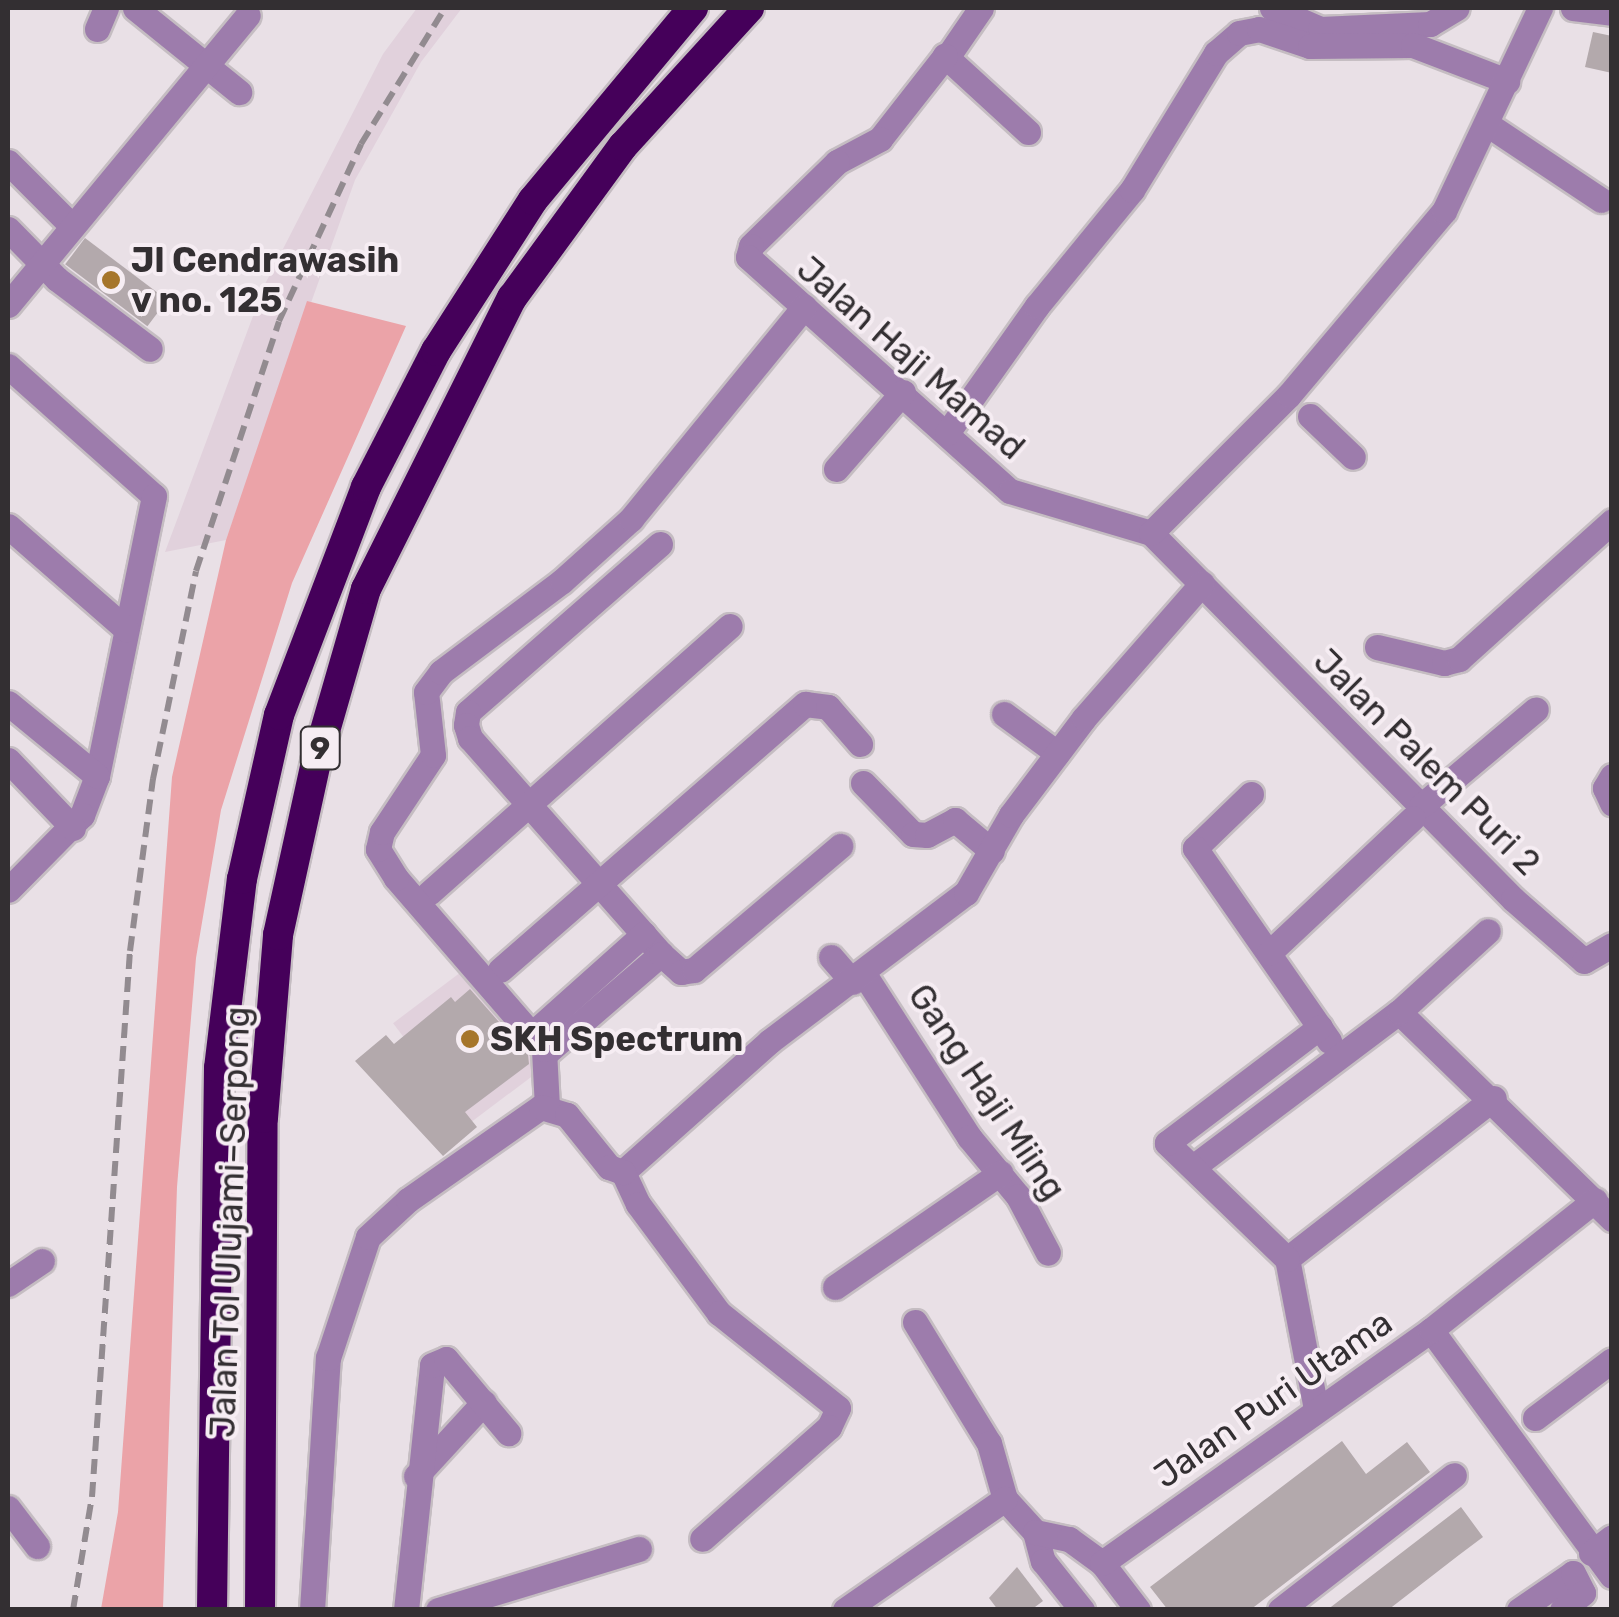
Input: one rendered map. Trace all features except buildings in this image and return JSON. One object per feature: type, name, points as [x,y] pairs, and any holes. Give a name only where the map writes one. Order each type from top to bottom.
[{"type":"highway","name":"Jalan Tol Ulujami–Serpong","points":[[212,1610],[219,1068],[242,879],[279,715],[366,487],[436,350],[533,200],[693,8]]},
{"type":"highway","name":"Jalan Tol Ulujami–Serpong","points":[[260,1610],[263,1118],[278,935],[316,762],[366,589],[512,298],[623,146],[750,8]]},
{"type":"street","points":[[135,8],[238,92]]},
{"type":"street","points":[[980,8],[948,56],[1028,132]]},
{"type":"street","points":[[1272,8],[1320,29],[1430,24],[1458,8]]},
{"type":"street","points":[[1150,533],[1298,404],[1444,211],[1540,8]]},
{"type":"street","points":[[1574,8],[1612,13]]},
{"type":"street","points":[[8,305],[69,224],[202,64],[248,15]]},
{"type":"street","points":[[946,433],[1036,306],[1132,190],[1216,53],[1239,33],[1259,29],[1310,46],[1413,46],[1506,82]]},
{"type":"street","name":"Jalan Haji Mamad","points":[[948,56],[880,139],[838,162],[750,246],[748,258],[904,392],[1010,491],[1150,533]]},
{"type":"street","points":[[1487,124],[1601,200]]},
{"type":"street","points":[[8,162],[69,224]]},
{"type":"street","points":[[8,229],[42,263],[150,349]]},
{"type":"street","points":[[547,1107],[539,1043],[396,878],[378,849],[382,832],[433,755],[426,692],[441,672],[562,581],[631,519],[804,307]]},
{"type":"street","points":[[8,366],[152,488],[97,776],[73,828],[8,890]]},
{"type":"street","points":[[836,469],[904,392]]},
{"type":"street","points":[[1298,404],[1352,457]]},
{"type":"street","points":[[1377,647],[1444,664],[1459,659],[1612,521]]},
{"type":"street","points":[[8,526],[126,629]]},
{"type":"street","name":"Jalan Palem Puri 2","points":[[1150,533],[1417,812],[1584,960],[1612,945]]},
{"type":"street","points":[[660,544],[468,712],[470,738],[681,972],[694,970],[840,846]]},
{"type":"street","points":[[623,1172],[770,1041],[966,893],[1057,753],[1202,583]]},
{"type":"street","points":[[430,893],[730,626]]},
{"type":"street","points":[[8,703],[97,776]]},
{"type":"street","points":[[500,970],[805,704],[828,707],[860,744]]},
{"type":"street","points":[[1269,953],[1417,812],[1536,709]]},
{"type":"street","points":[[1004,714],[1057,753]]},
{"type":"street","points":[[8,760],[73,828]]},
{"type":"street","points":[[1612,776],[1605,788],[1612,803]]},
{"type":"street","points":[[863,782],[913,834],[927,835],[955,820],[992,851]]},
{"type":"street","points":[[1251,794],[1195,848],[1341,1057]]},
{"type":"street","points":[[1193,1167],[1399,1012],[1488,932]]},
{"type":"street","points":[[539,1043],[644,934]]},
{"type":"street","points":[[539,1043],[661,954]]},
{"type":"street","name":"Gang Haji Miing","points":[[831,957],[858,978],[969,1138],[1000,1172],[1048,1253]]},
{"type":"street","points":[[1399,1012],[1494,1098],[1603,1210],[1431,1330]]},
{"type":"street","points":[[1316,1410],[1287,1259],[1167,1143],[1320,1028]]},
{"type":"street","points":[[1287,1259],[1494,1098]]},
{"type":"street","points":[[547,1107],[567,1115],[608,1167],[623,1172],[638,1204],[719,1313],[834,1402],[838,1413],[702,1539]]},
{"type":"street","points":[[312,1610],[328,1358],[368,1237],[408,1200],[547,1107]]},
{"type":"street","points":[[835,1287],[1000,1172]]},
{"type":"street","points":[[8,1284],[42,1260]]},
{"type":"street","points":[[915,1322],[989,1443],[1006,1499],[1034,1532],[1043,1561],[1077,1608]]},
{"type":"street","name":"Jalan Puri Utama","points":[[1102,1563],[1431,1330],[1601,1545],[1611,1575]]},
{"type":"street","points":[[406,1610],[416,1476],[432,1365],[446,1358],[508,1433]]},
{"type":"street","points":[[1535,1418],[1612,1360]]},
{"type":"street","points":[[416,1476],[484,1402]]},
{"type":"street","points":[[1280,1610],[1454,1475]]},
{"type":"street","points":[[844,1610],[1006,1499]]},
{"type":"street","points":[[8,1508],[37,1546]]},
{"type":"street","points":[[1034,1532],[1069,1539],[1102,1563],[1138,1610]]},
{"type":"street","points":[[438,1610],[639,1549]]},
{"type":"street","points":[[1519,1610],[1574,1572],[1583,1593],[1562,1610]]},
{"type":"shaded area","points":[[417,8],[462,8],[421,62],[355,180],[226,540],[165,552],[265,284],[383,54]]},
{"type":"shaded area","points":[[307,301],[406,326],[292,583],[221,810],[196,958],[177,1187],[163,1609],[101,1609],[118,1512],[172,777],[226,540]]},
{"type":"shaded area","name":"SKH Spectrum","points":[[469,966],[545,1067],[469,1124],[393,1023]]},
{"type":"railway","points":[[73,1610],[92,1497],[130,951],[153,779],[196,571],[279,321],[361,144],[445,8]]},
{"type":"place","name":"Jl Cendrawasih v no. 125","points":[[111,280]]},
{"type":"place","name":"SKH Spectrum","points":[[470,1039]]}]
